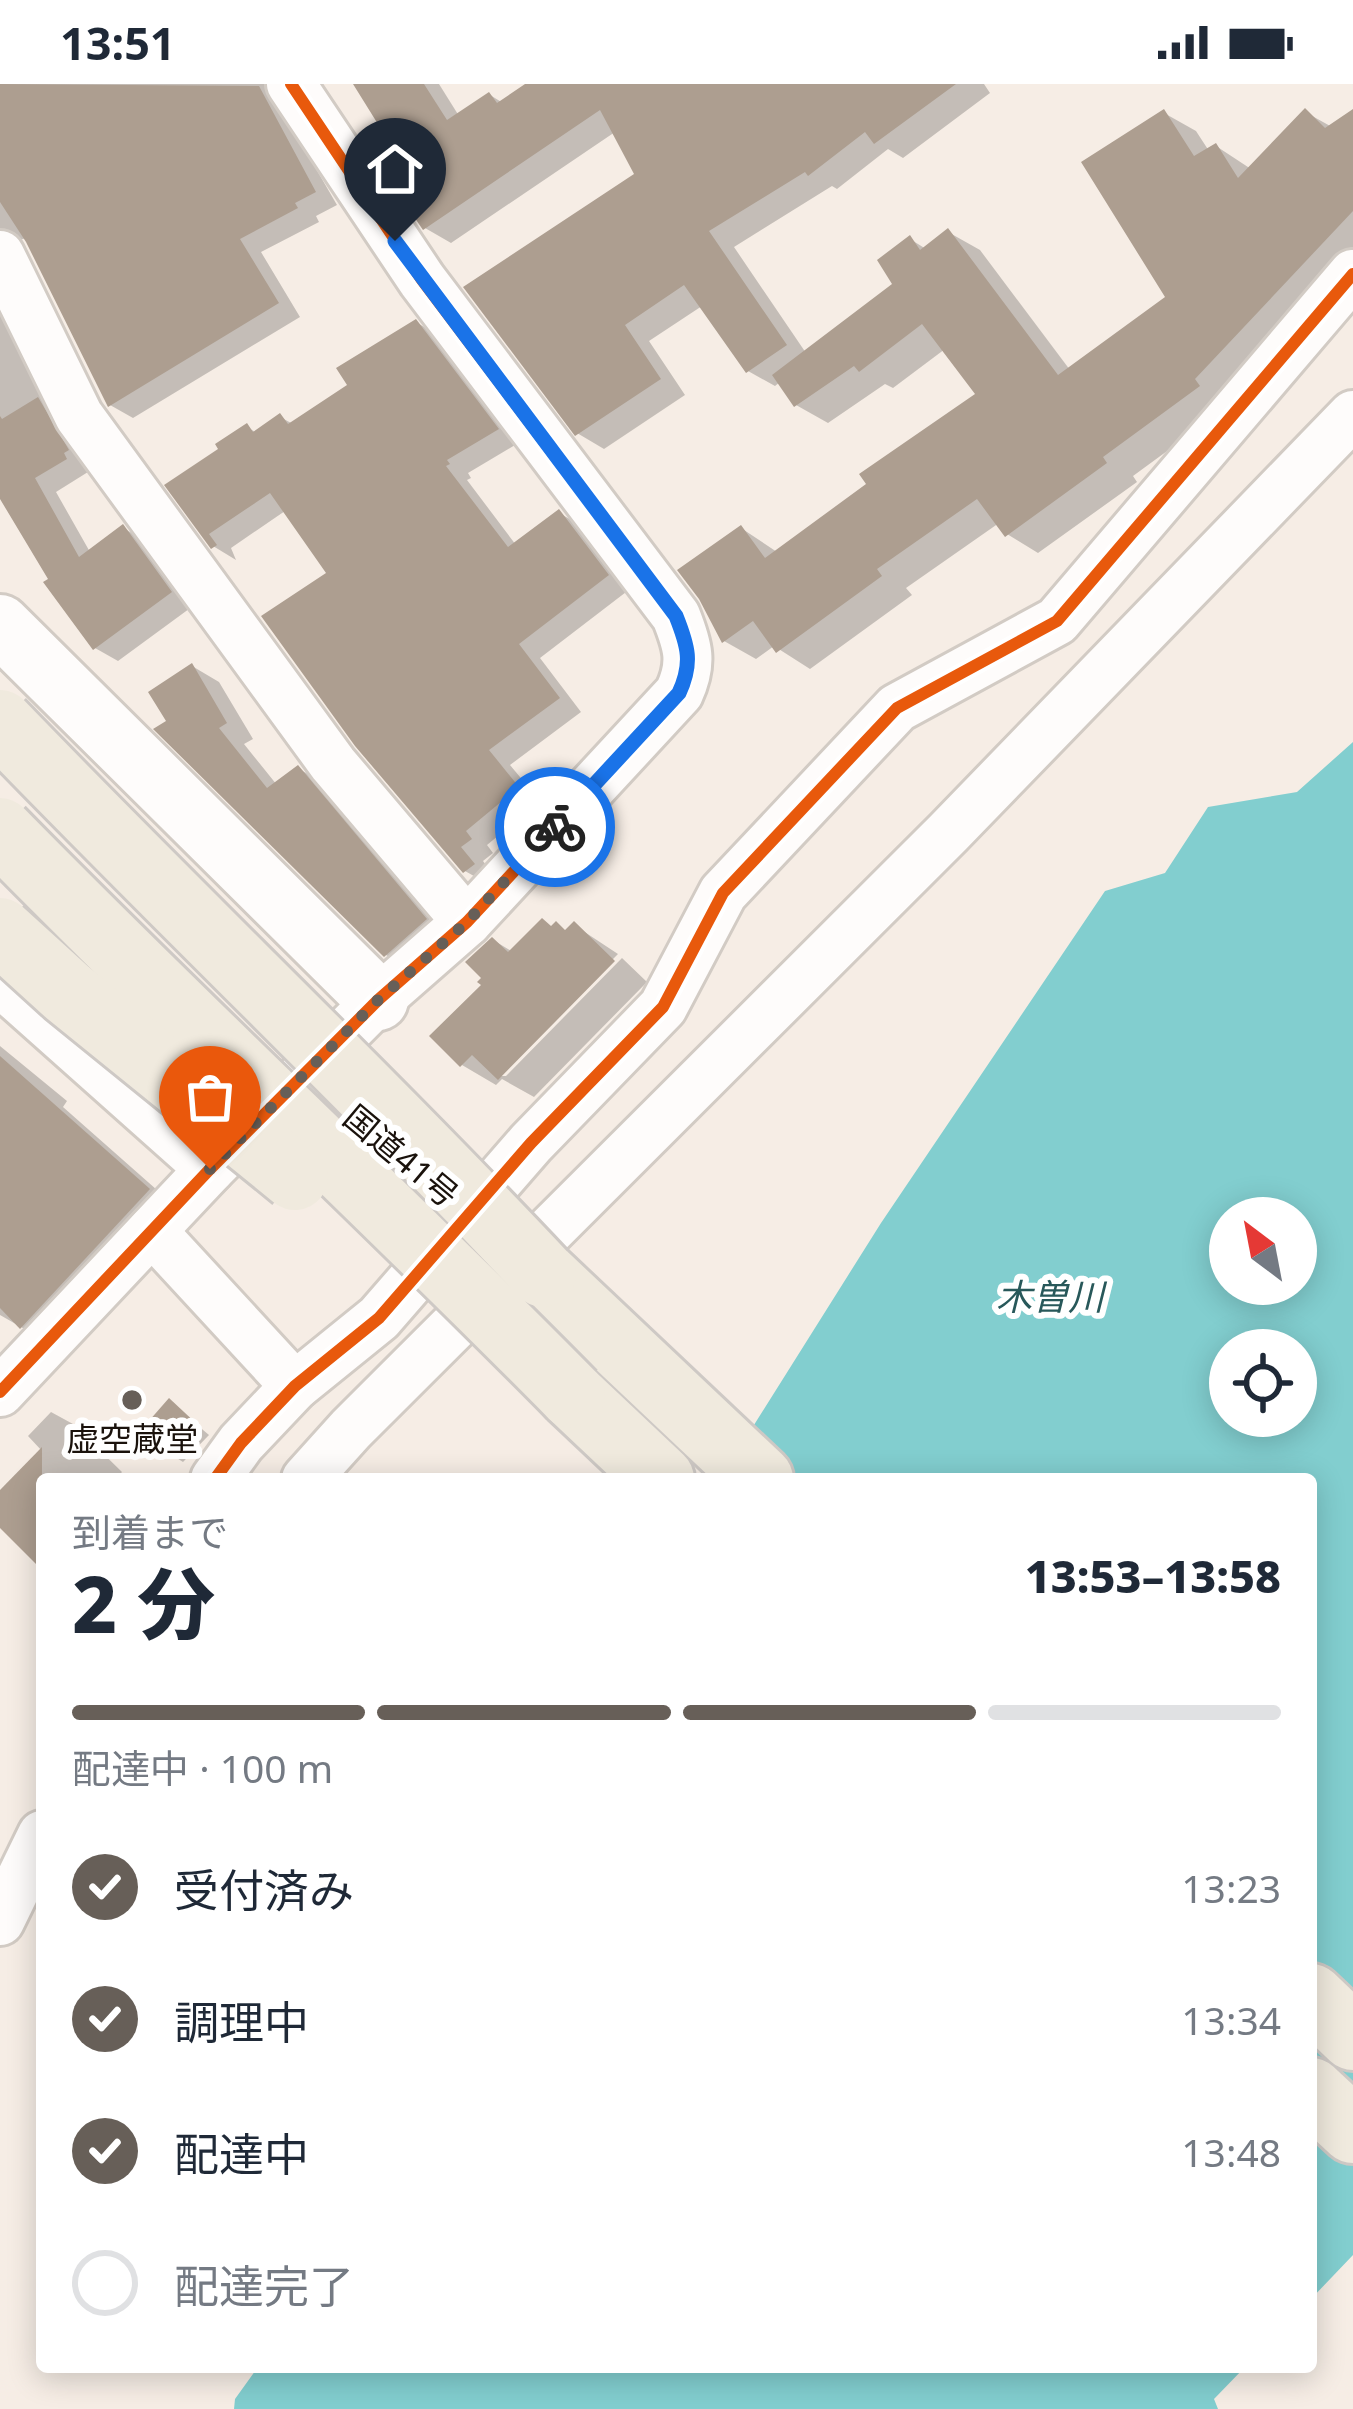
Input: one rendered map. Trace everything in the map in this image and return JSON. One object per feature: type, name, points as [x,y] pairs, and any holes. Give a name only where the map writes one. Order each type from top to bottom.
[{"type":"highway","points":[[0,723],[171,901],[400,1123],[543,1274]]},
{"type":"highway","name":"国道41号","points":[[0,773],[281,1051],[382,1142],[543,1274],[754,1473]]},
{"type":"highway","name":"国道41号","points":[[0,831],[655,1473]]},
{"type":"highway","points":[[0,931],[122,1037],[572,1395]]},
{"type":"highway","points":[[1317,2003],[1353,2037]]},
{"type":"highway","points":[[1317,2096],[1353,2130]]},
{"type":"street","points":[[8,1368],[152,1231],[378,1000],[467,922],[679,693],[689,671],[689,648],[676,616],[422,280],[291,84]]},
{"type":"street","points":[[0,255],[79,416],[333,764],[467,922]]},
{"type":"street","points":[[219,1473],[295,1386],[379,1318],[531,1143],[663,1007],[723,892],[898,708],[1057,621],[1353,274]]},
{"type":"street","points":[[311,1473],[948,833],[1353,415]]},
{"type":"street","points":[[0,625],[378,1000]]},
{"type":"street","points":[[0,982],[210,1169]]},
{"type":"street","points":[[152,1231],[295,1386]]},
{"type":"street","points":[[0,1922],[36,1847]]},
{"type":"water","name":"木曽川","points":[[1353,742],[1353,2255],[1317,2293],[1317,1473],[724,1473],[881,1223],[1105,891],[1165,873],[1208,807],[1297,792]]},
{"type":"water","points":[[254,2373],[1239,2373],[1214,2399],[1218,2409],[234,2409],[235,2399]]},
{"type":"building","points":[[0,84],[259,86],[316,192],[295,203],[298,208],[240,239],[279,303],[108,407],[26,242],[0,202]]},
{"type":"building","points":[[353,84],[424,84],[447,120],[489,92],[497,103],[525,84],[956,84],[874,144],[865,132],[808,176],[805,172],[709,231],[787,345],[746,373],[684,285],[625,325],[661,379],[575,436],[463,287],[634,174],[600,110],[423,230],[387,177],[404,166]]},
{"type":"building","points":[[1305,108],[1325,128],[1353,109],[1353,211],[1195,379],[1200,386],[1103,457],[1107,463],[1005,537],[977,499],[877,569],[882,576],[776,653],[753,621],[722,643],[677,570],[741,525],[765,558],[866,484],[859,474],[975,394],[922,324],[859,372],[854,366],[794,407],[772,375],[892,284],[877,260],[910,235],[920,250],[948,228],[1058,375],[1165,297],[1081,162],[1164,109],[1194,156],[1216,143],[1238,178]]},
{"type":"building","points":[[416,319],[499,429],[447,460],[450,464],[446,466],[508,547],[559,509],[609,575],[519,644],[560,698],[489,750],[519,787],[466,831],[472,839],[461,847],[475,864],[463,873],[355,746],[261,616],[326,573],[270,493],[209,534],[217,545],[211,549],[164,485],[247,423],[253,432],[280,413],[288,424],[347,385],[336,368]]},
{"type":"building","points":[[38,397],[69,450],[64,453],[67,459],[35,478],[79,557],[123,524],[172,592],[93,650],[43,582],[48,579],[0,499],[0,416]]},
{"type":"building","points":[[192,663],[227,723],[219,728],[267,788],[298,765],[427,919],[384,957],[153,729],[166,721],[148,692]]},
{"type":"building","points":[[542,918],[551,926],[556,921],[565,930],[574,921],[615,961],[498,1080],[472,1055],[460,1067],[429,1036],[481,985],[477,982],[481,978],[465,962],[492,937],[508,952]]},
{"type":"building","points":[[0,1056],[150,1189],[20,1329],[0,1308]]},
{"type":"building","points":[[169,1398],[199,1426],[170,1457],[141,1430]]},
{"type":"building","points":[[42,1447],[42,1473],[36,1473],[36,1564],[0,1528],[0,1490]]},
{"type":"cycle path","points":[[0,1392],[210,1169],[378,1000],[467,922],[679,693],[686,673],[686,646],[676,616],[422,280],[291,84]]},
{"type":"cycle path","points":[[219,1473],[295,1386],[379,1318],[531,1143],[663,1007],[723,893],[897,708],[1057,621],[1353,274]]},
{"type":"way so far","points":[[210,1169],[378,1000],[467,922],[555,827]]},
{"type":"place","name":"虚空蔵堂","points":[[132,1400]]},
{"type":"route","points":[[395,241],[676,616],[689,648],[689,671],[679,693],[555,827]]}]
